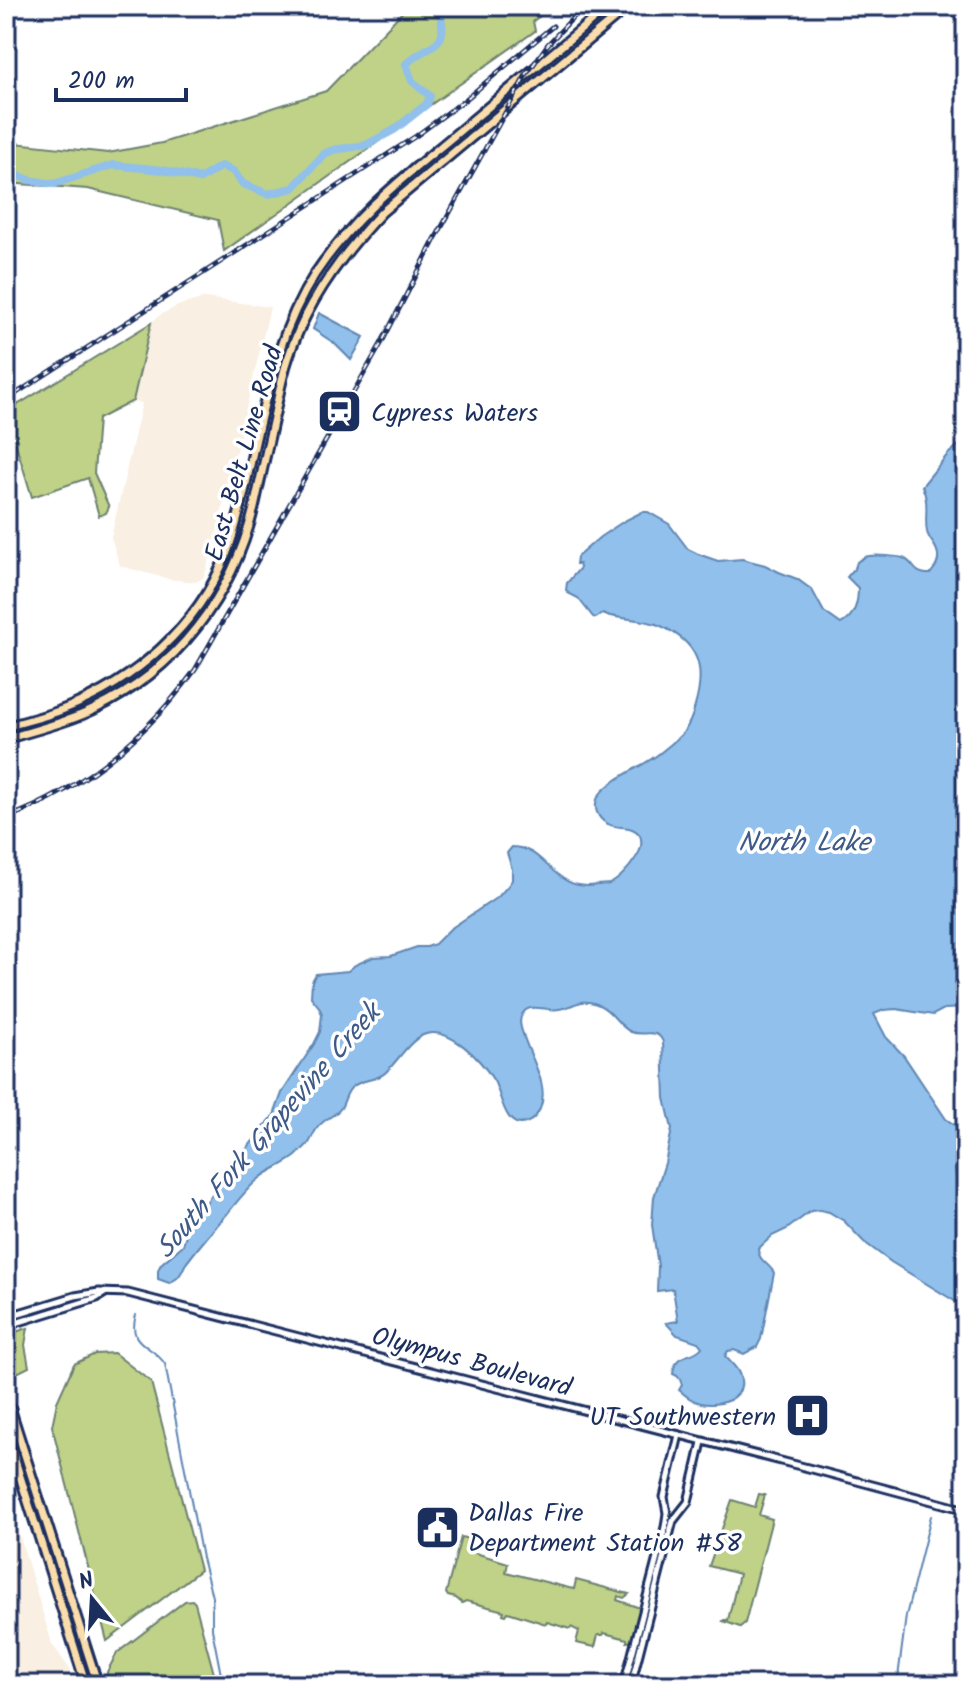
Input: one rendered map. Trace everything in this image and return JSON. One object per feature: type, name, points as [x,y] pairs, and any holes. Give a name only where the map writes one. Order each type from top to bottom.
[{"type":"main road","name":"East Belt Line Road","points":[[6,727],[64,709],[90,697],[131,673],[185,623],[225,558],[236,525],[270,373],[288,327],[332,249],[370,206],[609,6]]},
{"type":"main road","name":"East Belt Line Road","points":[[6,739],[92,711],[139,683],[186,641],[222,592],[246,536],[287,360],[328,277],[382,212],[626,7]]},
{"type":"main road","points":[[439,148],[446,158]]},
{"type":"main road","points":[[324,261],[328,277]]},
{"type":"main road","points":[[288,327],[300,331]]},
{"type":"main road","points":[[225,558],[235,563]]},
{"type":"main road","points":[[158,651],[166,661]]},
{"type":"main road","points":[[6,1395],[98,1685]]},
{"type":"main road","points":[[6,1432],[86,1685]]},
{"type":"main road","points":[[41,1540],[51,1537]]},
{"type":"street","name":"Olympus Boulevard","points":[[6,1317],[99,1292],[128,1293],[966,1510]]},
{"type":"street","name":"Olympus Boulevard","points":[[6,1326],[106,1293]]},
{"type":"street","points":[[60,1301],[62,1308]]},
{"type":"street","points":[[668,1528],[664,1497],[679,1435]]},
{"type":"street","points":[[631,1685],[632,1668],[668,1528],[686,1505],[702,1442]]},
{"type":"street","points":[[665,1502],[673,1508],[686,1505]]},
{"type":"street","points":[[624,1685],[632,1668]]},
{"type":"shaded area","points":[[205,298],[270,307],[214,544],[204,577],[196,582],[169,579],[120,566],[111,537],[142,403],[133,401],[151,323],[180,305]]},
{"type":"shaded area","points":[[6,1490],[52,1644],[69,1668],[74,1685],[6,1685]]},
{"type":"green space","points":[[408,6],[555,6],[533,21],[535,31],[224,251],[218,220],[88,189],[6,183],[6,142],[108,153],[162,143],[326,91]]},
{"type":"green space","points":[[151,323],[133,401],[98,419],[94,473],[109,507],[106,513],[99,516],[88,478],[32,497],[6,412]]},
{"type":"green space","points":[[28,1328],[25,1345],[29,1367],[7,1378],[6,1335]]},
{"type":"green space","points":[[114,1353],[151,1382],[200,1570],[107,1641],[52,1426],[57,1402],[74,1364],[95,1354]]},
{"type":"green space","points":[[759,1494],[765,1495],[759,1515],[772,1519],[745,1623],[740,1627],[723,1621],[728,1620],[739,1574],[709,1566],[732,1500],[755,1507]]},
{"type":"green space","points":[[461,1537],[474,1540],[472,1552],[508,1563],[506,1572],[574,1589],[576,1580],[629,1594],[624,1598],[618,1596],[617,1600],[640,1608],[633,1641],[627,1642],[627,1639],[604,1633],[598,1635],[595,1647],[576,1643],[579,1631],[571,1627],[546,1624],[508,1612],[506,1615],[504,1611],[466,1601],[462,1603],[448,1596],[446,1593]]},
{"type":"green space","points":[[192,1600],[217,1685],[108,1685],[107,1672],[117,1653],[185,1601]]},
{"type":"water","points":[[319,313],[364,337],[351,360],[334,343],[313,329]]},
{"type":"water","name":"North Lake","points":[[966,439],[966,1008],[944,1009],[933,1015],[896,1009],[874,1014],[886,1037],[904,1056],[946,1119],[964,1136],[965,1142],[955,1170],[958,1186],[966,1200],[966,1308],[891,1262],[864,1242],[844,1221],[829,1212],[811,1211],[772,1236],[758,1249],[760,1257],[774,1273],[761,1339],[757,1347],[744,1354],[734,1350],[728,1351],[725,1356],[739,1373],[740,1391],[730,1400],[708,1404],[692,1400],[679,1390],[682,1385],[673,1374],[674,1366],[680,1358],[702,1347],[698,1342],[677,1335],[666,1323],[678,1321],[673,1289],[657,1291],[658,1266],[652,1225],[654,1197],[672,1129],[665,1098],[663,1042],[654,1034],[631,1032],[604,1008],[587,1002],[554,1010],[532,1008],[521,1017],[522,1030],[543,1091],[540,1109],[532,1120],[520,1124],[509,1117],[494,1081],[464,1046],[443,1035],[423,1035],[385,1073],[352,1087],[341,1108],[320,1124],[309,1143],[296,1156],[251,1186],[177,1278],[169,1283],[158,1279],[161,1264],[183,1245],[188,1228],[274,1115],[282,1093],[314,1044],[320,1032],[322,1014],[311,997],[312,981],[316,974],[348,971],[373,957],[391,956],[435,944],[450,929],[499,896],[507,887],[512,880],[512,869],[507,853],[512,847],[534,854],[560,876],[582,886],[612,882],[624,873],[637,855],[641,838],[636,831],[604,821],[596,811],[596,802],[605,788],[653,758],[683,733],[694,709],[700,680],[699,668],[684,640],[661,626],[602,614],[593,617],[578,598],[566,590],[567,583],[580,568],[576,564],[577,557],[624,521],[648,512],[669,524],[688,549],[698,554],[718,561],[742,559],[797,579],[812,590],[824,612],[841,624],[853,613],[856,604],[858,588],[847,577],[861,559],[872,556],[900,557],[924,574],[930,574],[935,568],[938,552],[927,532],[926,499],[922,486],[948,454]]},
{"type":"waterway","points":[[6,170],[29,180],[54,184],[113,165],[163,170],[200,179],[221,166],[233,171],[243,184],[268,194],[293,188],[324,154],[366,145],[394,130],[427,104],[430,96],[412,81],[406,64],[441,37],[442,20],[438,6]]},
{"type":"waterway","points":[[136,1315],[134,1325],[138,1339],[165,1364],[212,1597],[212,1629],[223,1685]]},
{"type":"waterway","points":[[961,1404],[966,1386]]},
{"type":"waterway","points":[[897,1685],[906,1616],[931,1516]]},
{"type":"railway","points":[[6,818],[62,792],[111,758],[156,717],[195,670],[381,344],[526,75],[548,44],[584,6]]},
{"type":"railway","points":[[6,400],[416,136],[466,99],[553,26]]},
{"type":"place","name":"Cypress Waters","points":[[340,412]]},
{"type":"place","name":"UT Southwestern","points":[[807,1416]]},
{"type":"place","name":"Dallas Fire Department Station #58","points":[[437,1527]]},
{"type":"water label","name":"South Fork Grapevine Creek","points":[[267,1130]]}]
